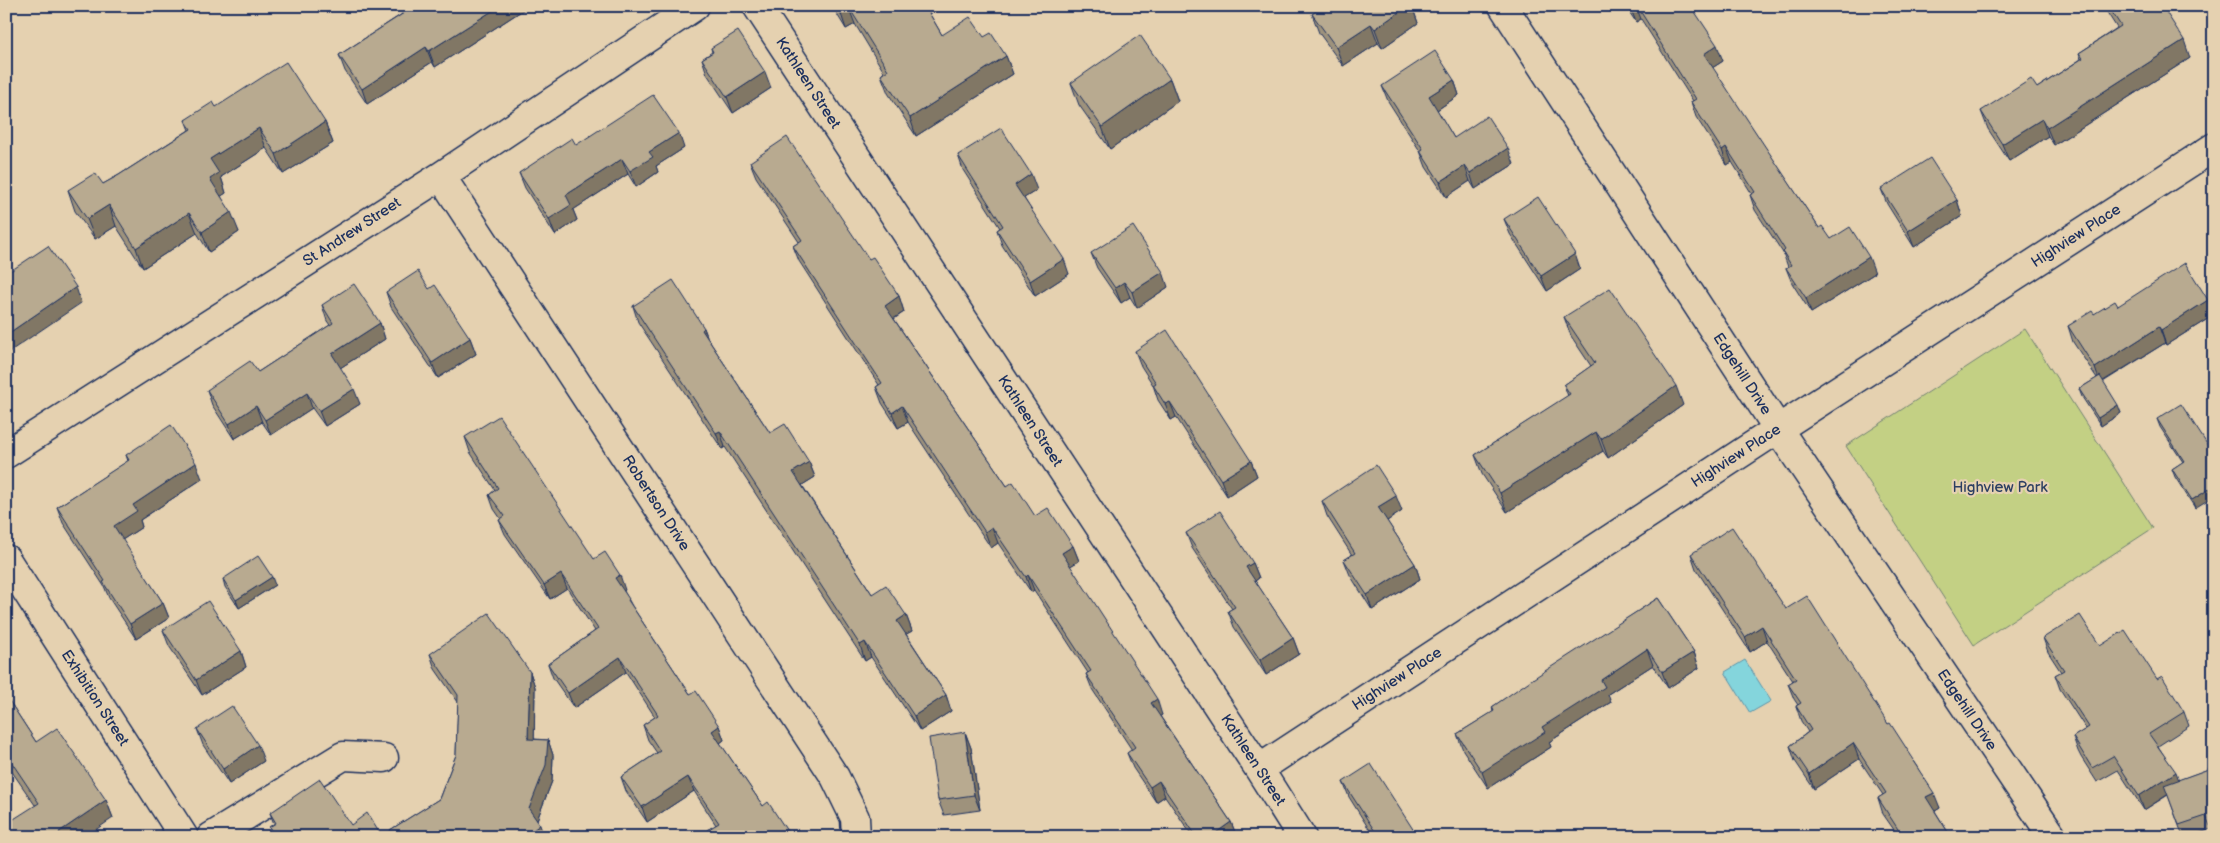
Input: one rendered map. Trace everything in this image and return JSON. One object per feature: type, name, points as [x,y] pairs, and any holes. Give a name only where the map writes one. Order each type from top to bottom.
[{"type":"street","name":"St Andrew Street","points":[[6,454],[441,176],[695,6]]},
{"type":"street","name":"Kathleen Street","points":[[758,6],[1302,837]]},
{"type":"street","name":"Edgehill Drive","points":[[1503,6],[1778,429],[2053,837]]},
{"type":"street","name":"Highview Place","points":[[1259,769],[1778,429],[2214,147]]},
{"type":"street","name":"Robertson Drive","points":[[441,176],[835,777],[855,818],[856,837]]},
{"type":"street","name":"Exhibition Street","points":[[6,559],[184,837]]},
{"type":"street","points":[[211,837],[343,756],[384,758]]},
{"type":"green space","name":"Highview Park","points":[[2025,329],[2153,528],[1974,645],[1846,446]]},
{"type":"water","points":[[1745,660],[1771,701],[1750,713],[1725,672]]},
{"type":"building","points":[[400,6],[500,6],[429,51],[426,47],[362,89],[339,55],[404,13]]},
{"type":"building","points":[[837,6],[848,6],[840,11]]},
{"type":"building","points":[[848,6],[925,6],[942,35],[970,17],[984,37],[991,33],[1006,56],[910,118],[881,75],[888,70]]},
{"type":"building","points":[[1323,6],[1408,6],[1375,29],[1371,24],[1336,47],[1312,14]]},
{"type":"building","points":[[1637,6],[1691,6],[1717,45],[1704,54],[1819,228],[1822,226],[1831,239],[1850,227],[1869,257],[1806,298],[1786,268],[1791,265],[1783,252],[1785,250],[1750,195],[1755,192],[1726,147],[1722,150],[1691,102],[1696,99]]},
{"type":"building","points":[[2108,6],[2162,6],[2184,40],[2047,128],[2042,119],[2002,144],[1981,111],[2031,79],[2037,88],[2083,58],[2079,53],[2121,26]]},
{"type":"building","points":[[738,31],[765,72],[727,97],[702,59],[713,52],[711,48]]},
{"type":"building","points":[[1140,35],[1170,79],[1102,127],[1071,83]]},
{"type":"building","points":[[1435,51],[1454,80],[1429,96],[1454,138],[1487,116],[1508,148],[1470,173],[1465,166],[1440,182],[1420,151],[1423,149],[1382,86]]},
{"type":"building","points":[[286,62],[325,122],[276,154],[259,128],[210,159],[219,173],[210,179],[231,212],[202,232],[189,213],[136,248],[109,205],[87,219],[68,190],[95,173],[103,184],[119,175],[191,129],[185,120],[213,102],[216,107]]},
{"type":"building","points":[[653,95],[679,133],[649,152],[653,157],[630,171],[622,159],[566,195],[571,205],[549,219],[519,173],[572,138],[576,145]]},
{"type":"building","points":[[1001,128],[1031,174],[1015,185],[1064,259],[1030,281],[997,230],[1003,226],[958,155]]},
{"type":"building","points":[[787,137],[869,259],[873,257],[899,296],[885,306],[1007,486],[1013,482],[1035,516],[1048,508],[1073,546],[1062,553],[1157,699],[1151,703],[1231,822],[1210,837],[1197,837],[1159,781],[1150,787],[1127,753],[1135,747],[1086,674],[1091,671],[1028,575],[1026,577],[992,527],[985,532],[902,406],[892,413],[876,387],[882,383],[793,246],[802,240],[750,162]]},
{"type":"building","points":[[1930,158],[1957,200],[1908,231],[1881,189]]},
{"type":"building","points":[[1538,197],[1575,254],[1541,276],[1504,219]]},
{"type":"building","points":[[1133,226],[1163,272],[1132,292],[1124,282],[1115,288],[1091,253]]},
{"type":"building","points":[[48,246],[76,287],[6,335],[6,274]]},
{"type":"building","points":[[2185,263],[2208,300],[2161,330],[2159,327],[2095,368],[2068,326],[2092,311],[2094,314],[2115,301],[2118,306]]},
{"type":"building","points":[[418,271],[429,289],[435,285],[470,338],[432,363],[386,292]]},
{"type":"building","points":[[673,280],[704,328],[702,330],[770,433],[785,424],[809,462],[793,472],[872,594],[886,585],[906,615],[897,621],[946,695],[914,716],[865,642],[860,645],[720,431],[716,433],[633,306]]},
{"type":"building","points":[[354,284],[380,323],[332,354],[354,389],[319,411],[307,393],[265,420],[256,406],[229,424],[207,390],[250,361],[258,372],[333,323],[322,305]]},
{"type":"building","points":[[1610,288],[1676,386],[1601,439],[1596,432],[1500,493],[1475,455],[1570,394],[1564,385],[1595,363],[1564,317]]},
{"type":"building","points":[[1167,330],[1251,461],[1221,480],[1170,402],[1165,404],[1153,385],[1156,383],[1135,351]]},
{"type":"building","points":[[2100,376],[2118,405],[2098,418],[2079,389]]},
{"type":"building","points":[[2181,404],[2214,455],[2214,486],[2192,500],[2172,469],[2184,461],[2157,419]]},
{"type":"building","points":[[499,416],[594,559],[605,552],[620,575],[615,578],[628,600],[690,694],[696,691],[719,726],[712,731],[763,806],[768,802],[789,834],[785,837],[711,837],[707,830],[719,823],[688,777],[642,807],[621,777],[660,751],[643,725],[658,715],[620,657],[568,693],[548,664],[598,629],[561,574],[544,585],[499,520],[505,516],[489,495],[498,488],[465,437]]},
{"type":"building","points":[[171,425],[196,463],[133,505],[137,511],[114,526],[163,603],[130,624],[103,582],[105,581],[57,507],[129,460],[126,455]]},
{"type":"building","points":[[1376,465],[1396,496],[1378,507],[1415,564],[1367,595],[1344,560],[1355,553],[1322,501]]},
{"type":"building","points":[[1220,511],[1253,563],[1246,567],[1293,638],[1260,660],[1228,611],[1235,607],[1186,533]]},
{"type":"building","points":[[1732,527],[1786,609],[1807,596],[1934,793],[1926,797],[1951,837],[1903,837],[1878,798],[1886,793],[1853,743],[1809,774],[1790,746],[1811,730],[1796,706],[1801,703],[1788,684],[1796,679],[1762,626],[1745,637],[1691,554]]},
{"type":"building","points":[[258,556],[272,577],[236,600],[223,579]]},
{"type":"building","points":[[1658,598],[1694,652],[1662,672],[1647,649],[1601,680],[1605,687],[1542,727],[1545,732],[1482,772],[1457,734],[1494,711],[1492,707],[1531,680]]},
{"type":"building","points":[[208,601],[241,651],[196,680],[163,630]]},
{"type":"building","points":[[489,613],[530,672],[528,739],[548,740],[546,765],[529,809],[540,825],[523,837],[395,837],[390,830],[439,799],[456,755],[458,695],[430,654]]},
{"type":"building","points":[[2080,615],[2100,646],[2125,630],[2157,679],[2162,676],[2184,712],[2149,734],[2176,772],[2139,796],[2113,756],[2092,768],[2073,737],[2089,727],[2055,675],[2064,670],[2043,638]]},
{"type":"building","points":[[6,696],[36,742],[57,728],[106,800],[59,832],[62,837],[6,837],[6,824],[39,803],[6,754]]},
{"type":"building","points":[[232,706],[258,745],[223,769],[197,729]]},
{"type":"building","points":[[965,732],[974,795],[938,800],[929,738]]},
{"type":"building","points":[[1371,764],[1418,837],[1377,837],[1343,782]]},
{"type":"building","points":[[2214,767],[2214,825],[2210,826],[2206,816],[2179,825],[2164,785]]},
{"type":"building","points":[[320,779],[351,825],[367,813],[382,837],[276,837],[269,827],[276,823],[270,813]]}]
